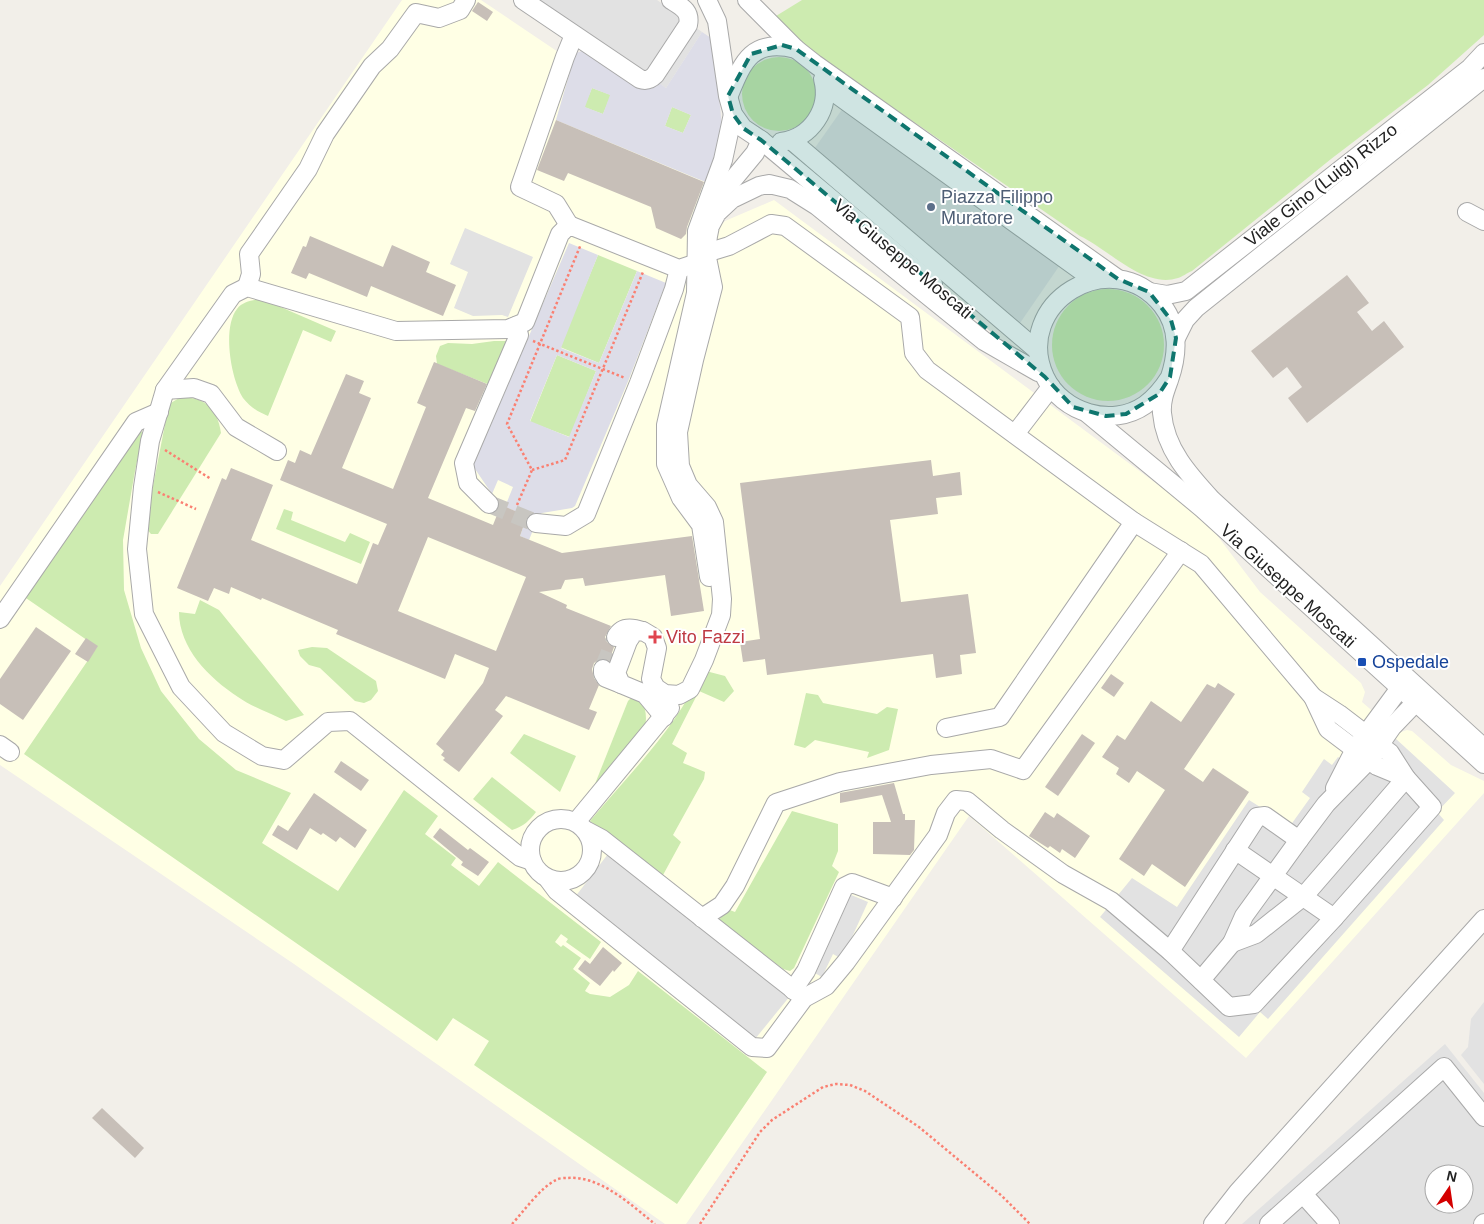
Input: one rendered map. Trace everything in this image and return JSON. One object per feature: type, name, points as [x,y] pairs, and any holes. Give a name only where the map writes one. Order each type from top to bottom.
[{"type":"street","points":[[247,287],[251,274],[249,254],[308,169],[326,134],[372,66],[390,49],[416,13],[439,18],[460,10],[466,0]]},
{"type":"street","points":[[523,0],[640,79],[650,80],[688,25],[690,18],[687,12],[671,0]]},
{"type":"street","name":"Via Giuseppe Moscati","points":[[707,0],[717,21],[733,114],[743,128],[762,140],[1045,379],[1067,403],[1087,413],[1203,509],[1484,764]]},
{"type":"street","name":"Via Giuseppe Moscati","points":[[747,0],[796,49],[814,64],[1118,279],[1134,284],[1149,292],[1162,305],[1171,320],[1176,338],[1176,358],[1163,397],[1162,413],[1174,452],[1186,471],[1212,500],[1484,748]]},
{"type":"street","points":[[574,34],[520,187],[556,204],[569,226],[586,231],[679,269],[771,224],[786,226],[910,317],[914,353],[927,370],[1134,522],[1201,564],[1313,697],[1328,728],[1377,766],[1406,778]]},
{"type":"street","points":[[729,96],[742,65],[751,54],[765,48],[782,45],[796,49]]},
{"type":"street","name":"Viale Gino (Luigi) Rizzo","points":[[1149,292],[1167,295],[1186,291],[1470,68],[1484,53]]},
{"type":"street","name":"Via Giuseppe Moscati","points":[[814,64],[822,75],[825,86]]},
{"type":"street","name":"Viale Gino (Luigi) Rizzo","points":[[1176,338],[1185,320],[1196,308],[1484,78]]},
{"type":"street","points":[[702,258],[713,220],[731,182],[755,154],[762,140],[778,142],[791,140],[802,135],[815,124],[823,109],[825,86]]},
{"type":"street","points":[[825,86],[1094,280]]},
{"type":"street","points":[[581,826],[679,695],[690,689],[704,660],[721,615],[722,599],[714,522],[707,507],[688,485],[680,466],[678,432],[713,287],[702,258],[697,231],[723,160],[733,114]]},
{"type":"street","points":[[791,140],[1038,350]]},
{"type":"street","points":[[713,220],[717,213],[732,199],[759,186],[769,184],[790,189],[831,218],[984,340],[1045,379],[1015,434]]},
{"type":"street","points":[[1467,212],[1484,221]]},
{"type":"street","points":[[488,504],[468,482],[464,464],[518,330],[524,322],[560,234],[569,226]]},
{"type":"street","points":[[536,523],[566,526],[586,514],[638,384],[674,289],[679,269]]},
{"type":"street","name":"Via Giuseppe Moscati","points":[[1045,379],[1038,350],[1040,331],[1048,313],[1060,297],[1076,286],[1094,280],[1118,279]]},
{"type":"street","points":[[518,330],[396,331],[247,287],[233,294],[165,390],[150,441],[143,486],[137,549],[144,614],[181,688],[224,734],[262,756],[284,760],[328,722],[350,721],[520,857],[532,861]]},
{"type":"street","name":"Via Giuseppe Moscati","points":[[1087,413],[1106,416],[1126,414],[1144,406],[1159,394],[1170,377]]},
{"type":"street","points":[[165,390],[194,388],[211,394],[236,427],[277,451]]},
{"type":"street","points":[[0,619],[136,422],[159,412]]},
{"type":"street","points":[[946,728],[1000,717],[1134,522]]},
{"type":"street","points":[[702,918],[722,905],[735,886],[776,803],[840,782],[931,765],[991,759],[1023,770],[1181,551]]},
{"type":"street","points":[[616,637],[624,628],[635,628],[653,637],[656,648],[651,678],[656,688],[665,694],[679,695]]},
{"type":"street","points":[[621,684],[616,673],[628,641],[634,632],[643,631]]},
{"type":"street","points":[[603,669],[606,678],[645,694],[664,717]]},
{"type":"street","points":[[1201,980],[1232,943],[1244,916],[1326,804],[1369,760],[1372,739],[1400,688]]},
{"type":"street","points":[[798,994],[826,986],[846,962],[938,835],[946,813],[956,800],[967,801],[1002,830],[1062,874],[1112,901],[1170,951],[1229,1007],[1254,1004],[1334,918],[1432,806],[1406,778],[1390,753],[1313,697]]},
{"type":"street","points":[[1326,804],[1355,749],[1392,727],[1415,702]]},
{"type":"street","points":[[1232,943],[1256,934],[1304,896],[1406,778]]},
{"type":"street","points":[[1170,951],[1257,817],[1265,816],[1299,840]]},
{"type":"street","points":[[798,994],[602,839],[565,819],[554,819],[544,823],[536,830],[530,845],[532,861],[557,891],[752,1047],[767,1048],[798,994],[844,887],[852,882],[893,898]]},
{"type":"street","points":[[548,879],[558,881],[569,880],[586,870],[591,861],[593,851],[591,841],[581,826]]},
{"type":"street","points":[[1235,850],[1334,918]]},
{"type":"street","points":[[1213,1224],[1238,1192],[1484,918]]},
{"type":"street","points":[[1269,1224],[1444,1067],[1484,1118]]},
{"type":"street","points":[[1200,1224],[1238,1192]]},
{"type":"street","points":[[1303,1194],[1330,1224]]},
{"type":"path","points":[[532,470],[507,424],[586,231]]},
{"type":"path","points":[[532,470],[566,460],[602,369],[650,257]]},
{"type":"path","points":[[518,330],[540,343],[638,384]]},
{"type":"path","points":[[150,441],[211,478]]},
{"type":"path","points":[[517,505],[532,470]]},
{"type":"path","points":[[143,486],[196,509]]},
{"type":"path","points":[[700,1224],[760,1132],[772,1120],[805,1097],[823,1087],[836,1084],[850,1085],[865,1091],[919,1127],[1002,1196],[1030,1224]]},
{"type":"path","points":[[512,1224],[543,1190],[557,1179],[574,1177],[590,1180],[619,1196],[655,1224]]},
{"type":"highlighted area","points":[[782,45],[796,49],[1118,279],[1149,292],[1171,320],[1176,338],[1170,377],[1159,394],[1126,414],[1106,416],[1073,407],[1045,377],[761,140],[743,128],[733,114],[728,96],[751,54]]},
{"type":"shaded area","name":"Vito Fazzi","points":[[402,0],[481,0],[573,62],[556,120],[708,183],[698,216],[721,225],[725,221],[774,200],[1184,504],[1216,534],[1260,592],[1361,683],[1365,692],[1362,702],[1398,733],[1407,730],[1412,731],[1451,765],[1484,781],[1484,793],[1246,1058],[969,816],[686,1224],[665,1224],[294,964],[0,765],[0,586]]},
{"type":"shaded area","points":[[538,0],[657,0],[702,32],[666,88]]},
{"type":"shaded area","points":[[702,32],[714,40],[722,129],[708,183],[556,120],[573,62],[568,59],[573,54],[585,50],[643,87],[654,87],[659,83],[666,88]],"holes":[[[592,88],[610,95],[603,114],[585,107]],[[672,107],[691,115],[683,133],[665,126]]]},
{"type":"shaded area","name":"Piazza Filippo Muratore","points":[[843,108],[1062,262],[1018,326],[812,152]]},
{"type":"shaded area","points":[[465,228],[533,257],[508,317],[502,315],[473,316],[454,308],[468,272],[450,264]]},
{"type":"shaded area","points":[[569,243],[598,255],[561,348],[599,363],[637,271],[666,283],[629,379],[575,506],[539,515],[529,540],[520,536],[527,516],[505,507],[513,487],[498,480],[492,494],[473,466]],"holes":[[[557,355],[596,371],[569,437],[530,421]]]},
{"type":"shaded area","points":[[1395,738],[1455,793],[1437,812],[1444,820],[1268,1019],[1260,1012],[1239,1037],[1100,917],[1132,878],[1177,907],[1249,800],[1290,826],[1310,798],[1302,792],[1324,759],[1332,765],[1338,757],[1366,775]]},
{"type":"shaded area","points":[[608,854],[790,996],[755,1039],[575,897]]},
{"type":"shaded area","points":[[849,894],[868,902],[842,959],[833,954],[822,977],[813,972]]},
{"type":"shaded area","points":[[1484,1002],[1484,1084],[1461,1055],[1468,1047],[1471,1019]]},
{"type":"shaded area","points":[[1445,1044],[1484,1093],[1484,1224],[1242,1224]]},
{"type":"green space","points":[[802,0],[1484,0],[1484,35],[1428,85],[1331,159],[1192,271],[1180,277],[1165,280],[1139,273],[1080,236],[805,45],[776,16]]},
{"type":"green space","points":[[779,57],[800,63],[810,73],[816,94],[810,115],[800,125],[779,131],[758,125],[748,115],[742,94],[748,73],[758,63]]},
{"type":"green space","points":[[592,88],[611,95],[603,114],[584,107]]},
{"type":"green space","points":[[672,107],[691,115],[683,133],[665,126]]},
{"type":"green space","points":[[598,255],[637,271],[599,363],[560,347]]},
{"type":"green space","points":[[1108,289],[1129,293],[1147,306],[1160,324],[1164,345],[1160,366],[1147,384],[1129,397],[1108,401],[1087,397],[1069,384],[1056,366],[1052,345],[1056,324],[1069,306],[1087,293]]},
{"type":"green space","points":[[258,299],[336,331],[331,342],[303,330],[268,416],[254,409],[243,398],[235,379],[230,353],[229,340],[232,317],[241,305]]},
{"type":"green space","points":[[508,341],[490,385],[437,364],[436,356],[440,346],[448,343],[472,344]]},
{"type":"green space","points":[[557,355],[596,371],[570,437],[530,422]]},
{"type":"green space","points":[[181,397],[204,402],[209,406],[217,417],[221,433],[158,534],[151,534],[145,527],[169,404]]},
{"type":"green space","points":[[138,429],[143,433],[123,540],[124,590],[141,648],[161,691],[199,739],[236,770],[291,793],[262,843],[338,891],[404,790],[438,816],[425,834],[456,858],[451,865],[479,886],[498,862],[601,942],[590,959],[566,942],[568,939],[561,934],[555,942],[561,947],[563,945],[581,958],[573,969],[590,983],[585,991],[590,994],[610,997],[629,985],[638,971],[767,1072],[677,1204],[474,1065],[489,1041],[453,1018],[437,1041],[24,754],[97,647],[23,596]]},
{"type":"green space","points":[[284,509],[293,512],[291,520],[345,542],[350,533],[370,542],[361,564],[276,529]]},
{"type":"green space","points":[[200,600],[219,610],[304,715],[286,721],[255,707],[227,689],[207,671],[190,650],[180,625],[179,612],[195,614]]},
{"type":"green space","points":[[312,647],[327,648],[376,681],[378,691],[371,700],[364,703],[355,701],[320,668],[309,665],[300,656],[298,650]]},
{"type":"green space","points":[[702,670],[725,676],[734,691],[724,702],[699,691],[672,744],[687,753],[683,763],[705,772],[704,779],[673,835],[681,842],[663,875],[590,821],[666,731],[692,691]]},
{"type":"green space","points":[[806,693],[818,695],[823,703],[877,714],[887,707],[898,709],[889,750],[867,758],[869,752],[815,740],[805,748],[794,745]]},
{"type":"green space","points":[[631,698],[641,700],[643,703],[646,713],[645,727],[598,785],[595,784],[628,701]]},
{"type":"green space","points":[[524,734],[576,756],[560,792],[510,753]]},
{"type":"green space","points":[[492,777],[536,812],[523,825],[512,830],[473,799]]},
{"type":"green space","points":[[792,811],[838,824],[838,851],[832,866],[839,872],[794,968],[790,971],[783,969],[719,920],[727,909],[735,912]]},
{"type":"building","points":[[478,2],[493,12],[487,21],[472,11]]},
{"type":"building","points":[[556,120],[704,182],[686,234],[681,239],[656,228],[651,207],[568,173],[564,181],[537,170]]},
{"type":"building","points":[[310,236],[383,267],[392,245],[430,262],[426,272],[456,285],[443,316],[371,286],[367,297],[309,273],[306,279],[291,273],[303,246],[306,247]]},
{"type":"building","points":[[1347,275],[1369,303],[1357,312],[1372,331],[1384,321],[1404,347],[1307,423],[1288,398],[1302,387],[1287,367],[1273,378],[1251,351]]},
{"type":"building","points":[[434,362],[487,384],[475,411],[466,408],[428,498],[493,525],[501,505],[527,516],[520,536],[562,553],[692,536],[704,611],[671,616],[665,575],[585,586],[583,578],[565,580],[561,589],[539,592],[567,605],[566,608],[611,626],[605,637],[607,642],[614,647],[609,661],[603,658],[598,660],[594,663],[592,669],[594,678],[599,685],[589,709],[597,712],[589,730],[506,696],[495,710],[503,716],[459,772],[443,760],[445,758],[441,755],[444,751],[436,744],[483,683],[489,668],[455,654],[445,679],[336,634],[338,630],[231,587],[229,594],[214,588],[208,601],[177,588],[222,478],[226,480],[231,468],[273,485],[251,540],[357,584],[373,543],[378,545],[387,524],[280,480],[288,460],[295,463],[300,450],[311,455],[346,374],[364,381],[359,393],[371,398],[342,468],[393,489],[426,407],[417,403]],"holes":[[[428,537],[526,577],[496,651],[398,611]]]},
{"type":"building","points":[[931,460],[933,476],[960,472],[962,495],[936,498],[938,514],[890,520],[901,602],[968,594],[976,653],[960,655],[962,674],[936,678],[933,654],[767,675],[765,659],[743,662],[740,642],[760,639],[740,483]]},
{"type":"building","points":[[36,627],[71,651],[23,720],[0,704],[0,679]]},
{"type":"building","points":[[86,638],[98,646],[88,662],[75,654]]},
{"type":"building","points":[[1111,674],[1124,683],[1114,697],[1101,688]]},
{"type":"building","points":[[1218,683],[1235,694],[1184,769],[1203,782],[1213,768],[1249,792],[1185,887],[1152,864],[1144,876],[1119,859],[1165,790],[1137,771],[1129,783],[1116,774],[1119,768],[1102,757],[1117,735],[1125,740],[1151,701],[1181,722],[1207,684],[1215,688]]},
{"type":"building","points":[[1082,734],[1095,743],[1058,796],[1045,787]]},
{"type":"building","points":[[341,761],[369,780],[361,791],[334,772]]},
{"type":"building","points":[[894,783],[903,814],[905,814],[905,820],[915,820],[914,850],[910,855],[873,854],[873,822],[891,822],[882,795],[840,803],[840,793]]},
{"type":"building","points":[[314,793],[367,830],[355,848],[340,837],[336,842],[323,833],[321,835],[310,828],[297,850],[272,835],[278,825],[288,831]]},
{"type":"building","points":[[1045,812],[1054,818],[1057,813],[1090,836],[1075,858],[1062,849],[1060,853],[1050,846],[1048,848],[1029,836]]},
{"type":"building","points":[[440,828],[468,850],[470,848],[489,862],[478,876],[461,865],[463,862],[433,837]]},
{"type":"building","points":[[603,947],[622,963],[614,972],[613,970],[600,986],[578,969],[585,960],[590,964]]},
{"type":"building","points":[[102,1108],[144,1148],[135,1158],[92,1118]]},
{"type":"tunnel","points":[[489,504],[536,523]]},
{"type":"tunnel","points":[[603,669],[616,637]]},
{"type":"place","name":"Piazza Filippo Muratore","points":[[931,207]]},
{"type":"place","name":"Vito Fazzi","points":[[655,637]]},
{"type":"place","name":"Ospedale","points":[[1362,662]]}]
